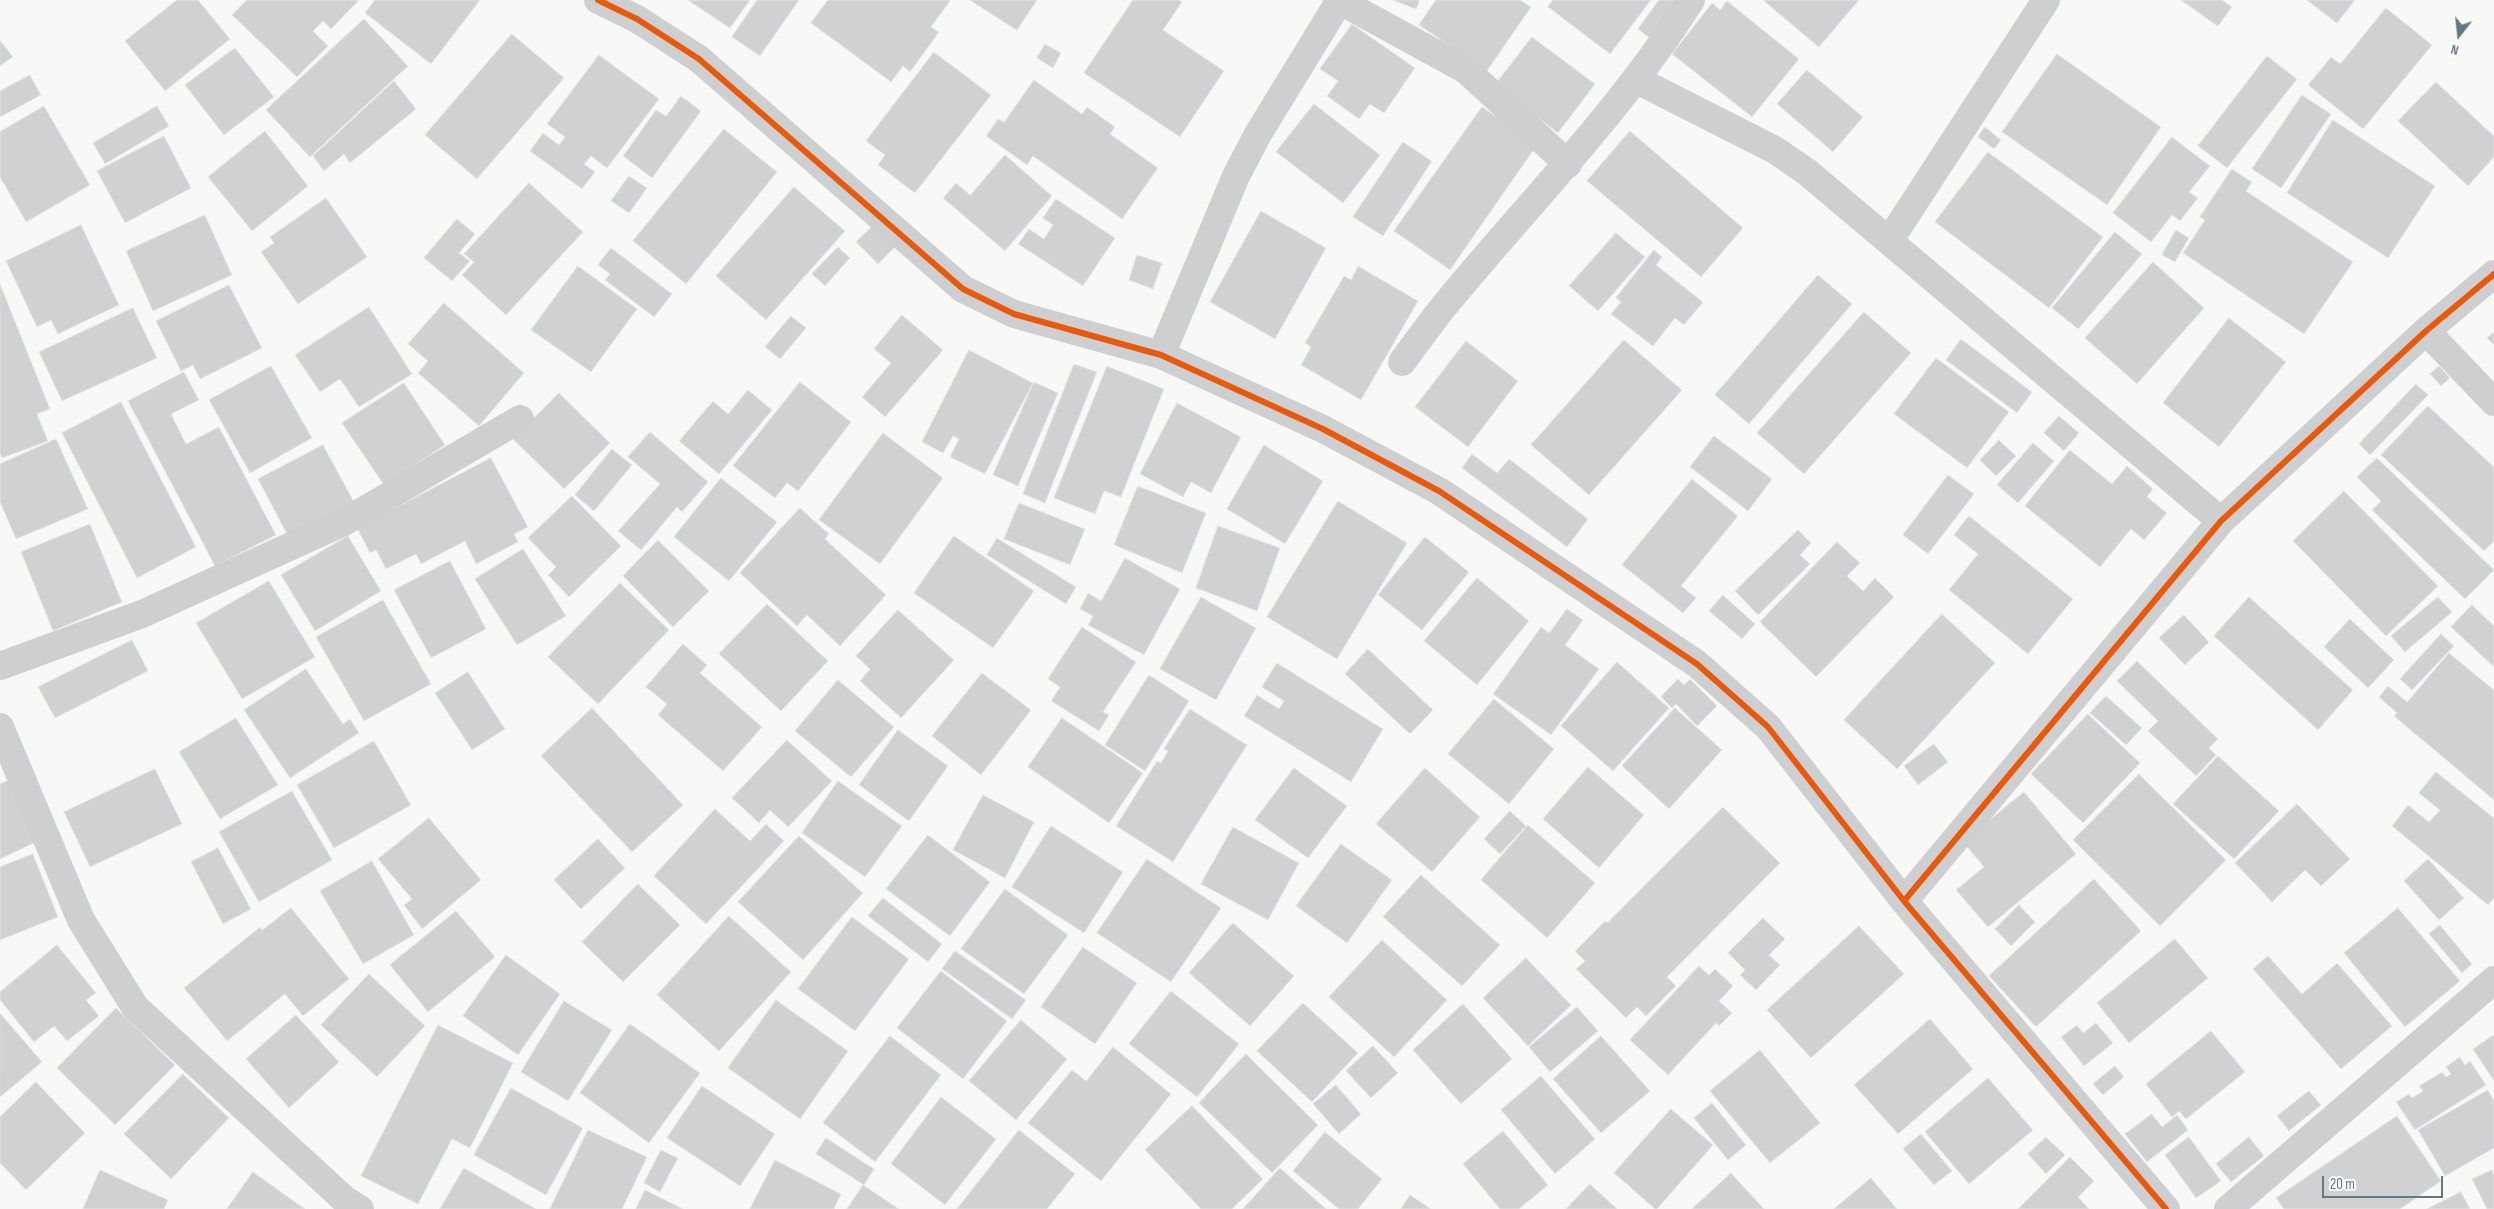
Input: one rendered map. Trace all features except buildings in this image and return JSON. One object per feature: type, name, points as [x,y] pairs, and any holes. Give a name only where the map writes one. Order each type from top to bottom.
[{"type":"street","points":[[598,0],[637,19],[699,59],[963,289],[1014,314],[1162,355],[1323,429],[1439,491],[1696,664],[1768,727],[1904,901],[2166,1209]]},
{"type":"street","points":[[1162,355],[1236,176],[1258,134],[1340,0],[1466,70],[1568,164]]},
{"type":"street","points":[[1402,362],[1450,299],[1568,164],[1637,80],[1690,0]]},
{"type":"street","points":[[1889,241],[2046,0]]},
{"type":"street","points":[[1637,80],[1775,150],[1807,172],[2221,521]]},
{"type":"street","points":[[1904,901],[2221,521],[2426,332],[2494,274]]},
{"type":"street","points":[[2426,332],[2494,402]]},
{"type":"street","points":[[0,666],[142,614],[344,522],[520,419]]},
{"type":"street","points":[[0,727],[81,920],[134,1007],[344,1199],[360,1209]]},
{"type":"street","points":[[2228,1209],[2494,980]]},
{"type":"cycle path","points":[[598,0],[637,19],[699,59],[963,289],[1014,314],[1161,355],[1323,429],[1439,491],[1697,664],[1768,727],[1904,901],[2166,1209]]},
{"type":"cycle path","points":[[1904,901],[2221,521],[2426,331],[2494,274]]}]
